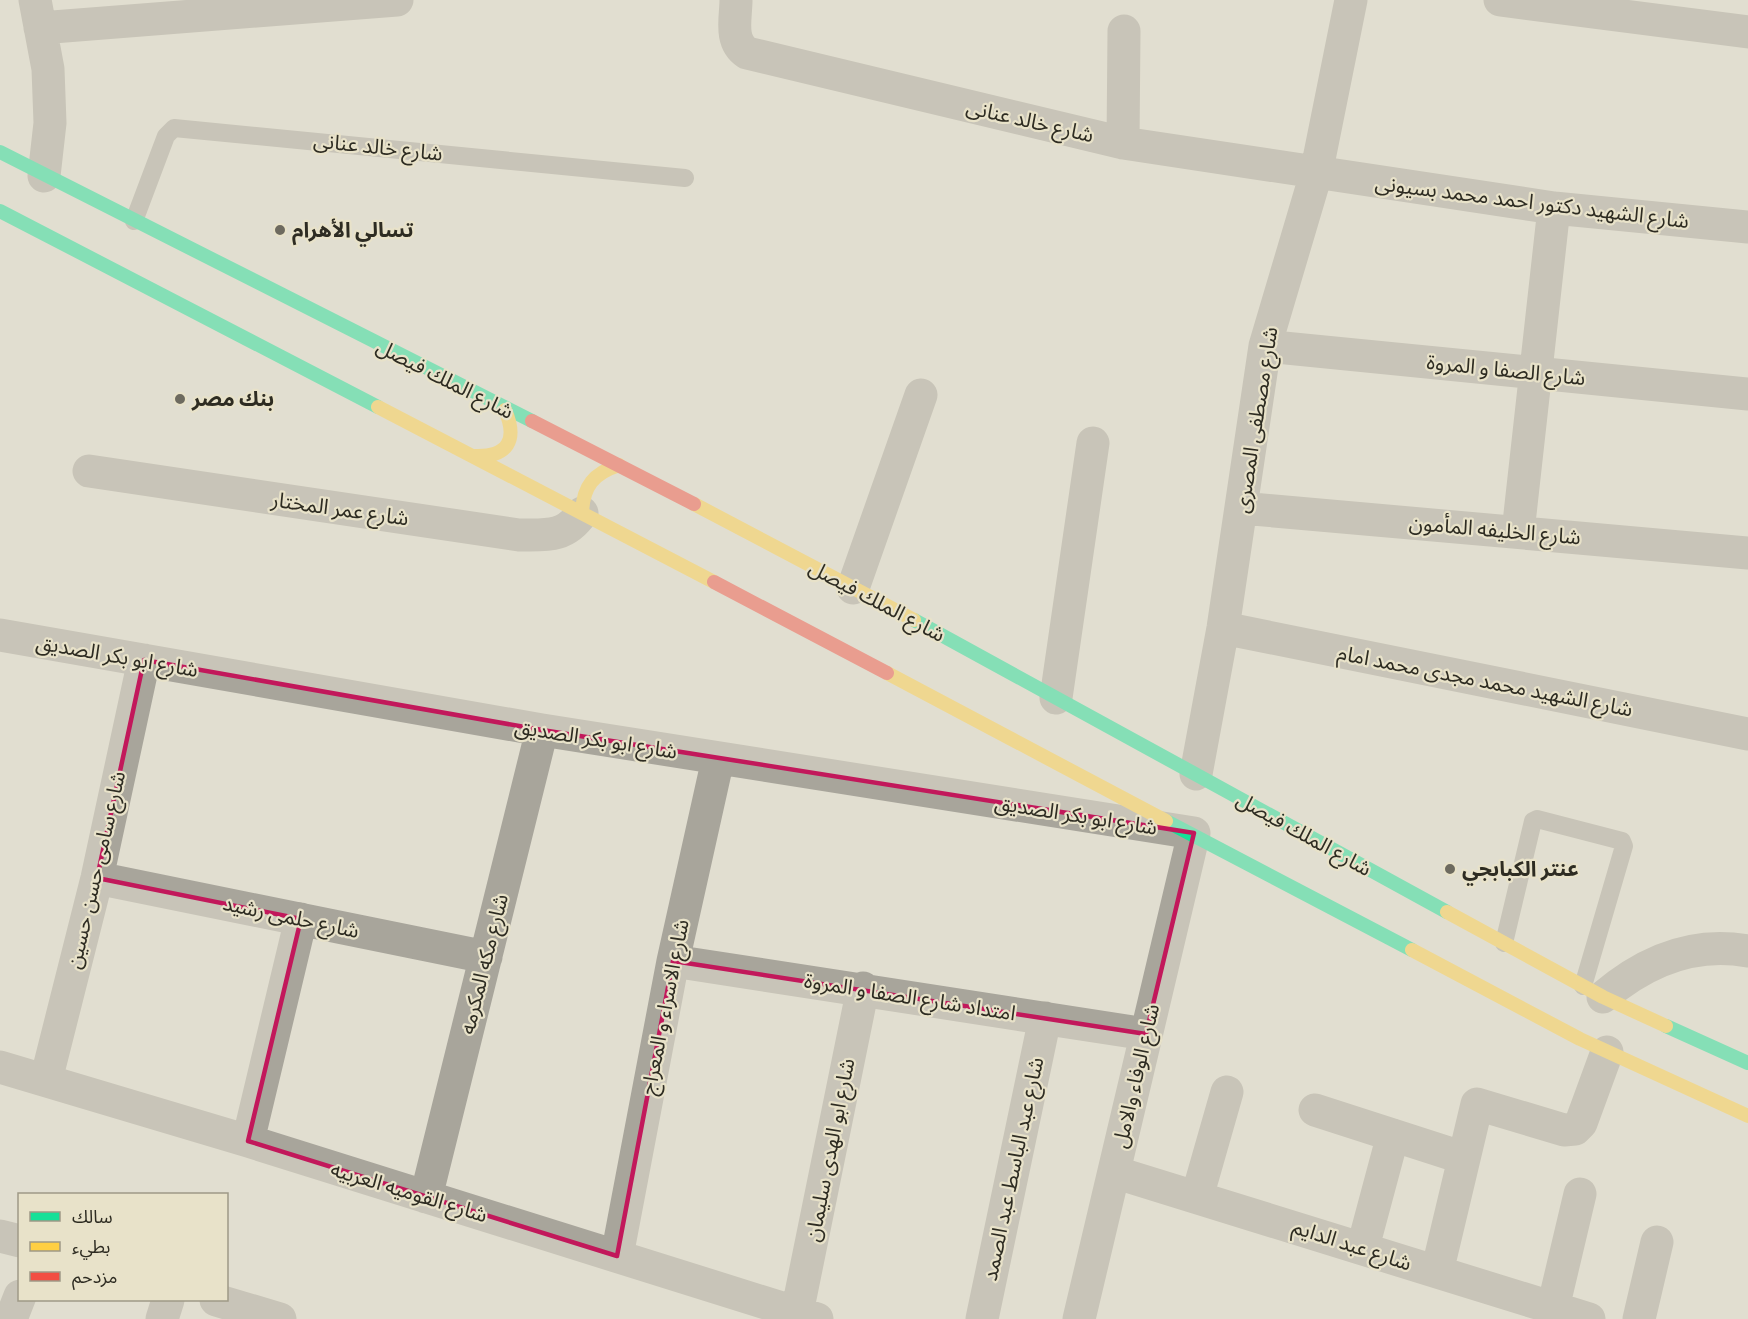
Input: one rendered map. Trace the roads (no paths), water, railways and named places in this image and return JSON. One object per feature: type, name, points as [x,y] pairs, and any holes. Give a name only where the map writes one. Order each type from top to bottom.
[{"type":"main road","name":"شارع الملك فيصل","points":[[0,152],[505,410],[619,465],[853,588],[1593,992],[1748,1063]]},
{"type":"main road","points":[[0,211],[475,456],[1607,1052],[1748,1116]]},
{"type":"main road","points":[[475,456],[493,456],[508,445],[513,434],[511,421],[505,410]]},
{"type":"main road","points":[[582,513],[581,496],[589,480],[602,469],[619,465]]},
{"type":"street","points":[[44,176],[50,112],[48,69],[38,14],[387,0]]},
{"type":"street","name":"شارع خالد عنانى","points":[[736,0],[735,36],[737,44],[747,53],[1123,143],[1316,174]]},
{"type":"street","name":"شارع مصطفى المصرى","points":[[1196,774],[1223,628],[1265,346],[1316,174],[1351,0]]},
{"type":"street","points":[[1500,0],[1748,32]]},
{"type":"street","points":[[1123,143],[1124,31]]},
{"type":"street","name":"شارع الشهيد دكتور احمد محمد بسيونى","points":[[1316,174],[1554,208],[1748,227]]},
{"type":"street","points":[[1518,532],[1554,208]]},
{"type":"street","name":"شارع الصفا و المروة","points":[[1265,346],[1748,394]]},
{"type":"street","points":[[853,588],[921,395]]},
{"type":"street","points":[[1056,698],[1093,443]]},
{"type":"street","name":"شارع عمر المختار","points":[[89,471],[519,535],[552,534],[563,531],[573,525],[582,513]]},
{"type":"street","name":"شارع الخليفه المأمون","points":[[1241,508],[1748,553]]},
{"type":"street","name":"شارع الشهيد محمد مجدى محمد امام","points":[[1223,628],[1748,734]]},
{"type":"street","name":"شارع ابو بكر الصديق","points":[[0,635],[542,730],[1194,833]]},
{"type":"street","name":"شارع سامى حسن حسين","points":[[46,1080],[97,878],[144,660]]},
{"type":"street","name":"شارع مكه المكرمه","points":[[426,1197],[542,730]]},
{"type":"street","name":"شارع الاسراء و المعراج","points":[[617,1256],[673,961],[718,759]]},
{"type":"street","name":"شارع الوفاء والامل","points":[[1079,1319],[1194,833]]},
{"type":"street","name":"شارع حلمى رشيد","points":[[97,878],[486,957]]},
{"type":"street","points":[[248,1141],[301,919]]},
{"type":"street","points":[[1593,992],[1660,959],[1699,950],[1748,951]]},
{"type":"street","name":"امتداد شارع الصفا و المروة","points":[[673,961],[863,988],[1146,1034]]},
{"type":"street","name":"شارع ابو الهدى سليمان","points":[[807,1316],[863,988]]},
{"type":"street","name":"شارع عبد الباسط عبد الصمد","points":[[982,1319],[1044,1018]]},
{"type":"street","points":[[1437,1272],[1476,1104],[1564,1130],[1575,1129],[1581,1124],[1607,1052]]},
{"type":"street","name":"شارع القوميه العربيه","points":[[0,1067],[248,1141],[807,1316]]},
{"type":"street","points":[[1197,1197],[1227,1092]]},
{"type":"street","points":[[1315,1110],[1464,1158]]},
{"type":"street","points":[[1363,1247],[1393,1135]]},
{"type":"street","name":"شارع عبد الدايم","points":[[1114,1172],[1363,1247],[1589,1319]]},
{"type":"street","points":[[1553,1308],[1580,1194]]},
{"type":"street","points":[[0,1236],[18,1241]]},
{"type":"street","points":[[1639,1319],[1657,1242]]},
{"type":"street","points":[[10,1319],[18,1301]]},
{"type":"street","points":[[162,1319],[167,1301]]},
{"type":"street","points":[[222,1301],[280,1319]]},
{"type":"lane","name":"شارع خالد عنانى","points":[[134,222],[166,136],[174,128],[685,178]]},
{"type":"lane","points":[[1504,943],[1533,821],[1537,819],[1622,841],[1624,846],[1593,992]]},
{"type":"place","name":"تسالي الأهرام","points":[[280,230]]},
{"type":"place","name":"بنك مصر","points":[[180,399]]},
{"type":"place","name":"عنتر الكبابجي","points":[[1450,869]]}]
